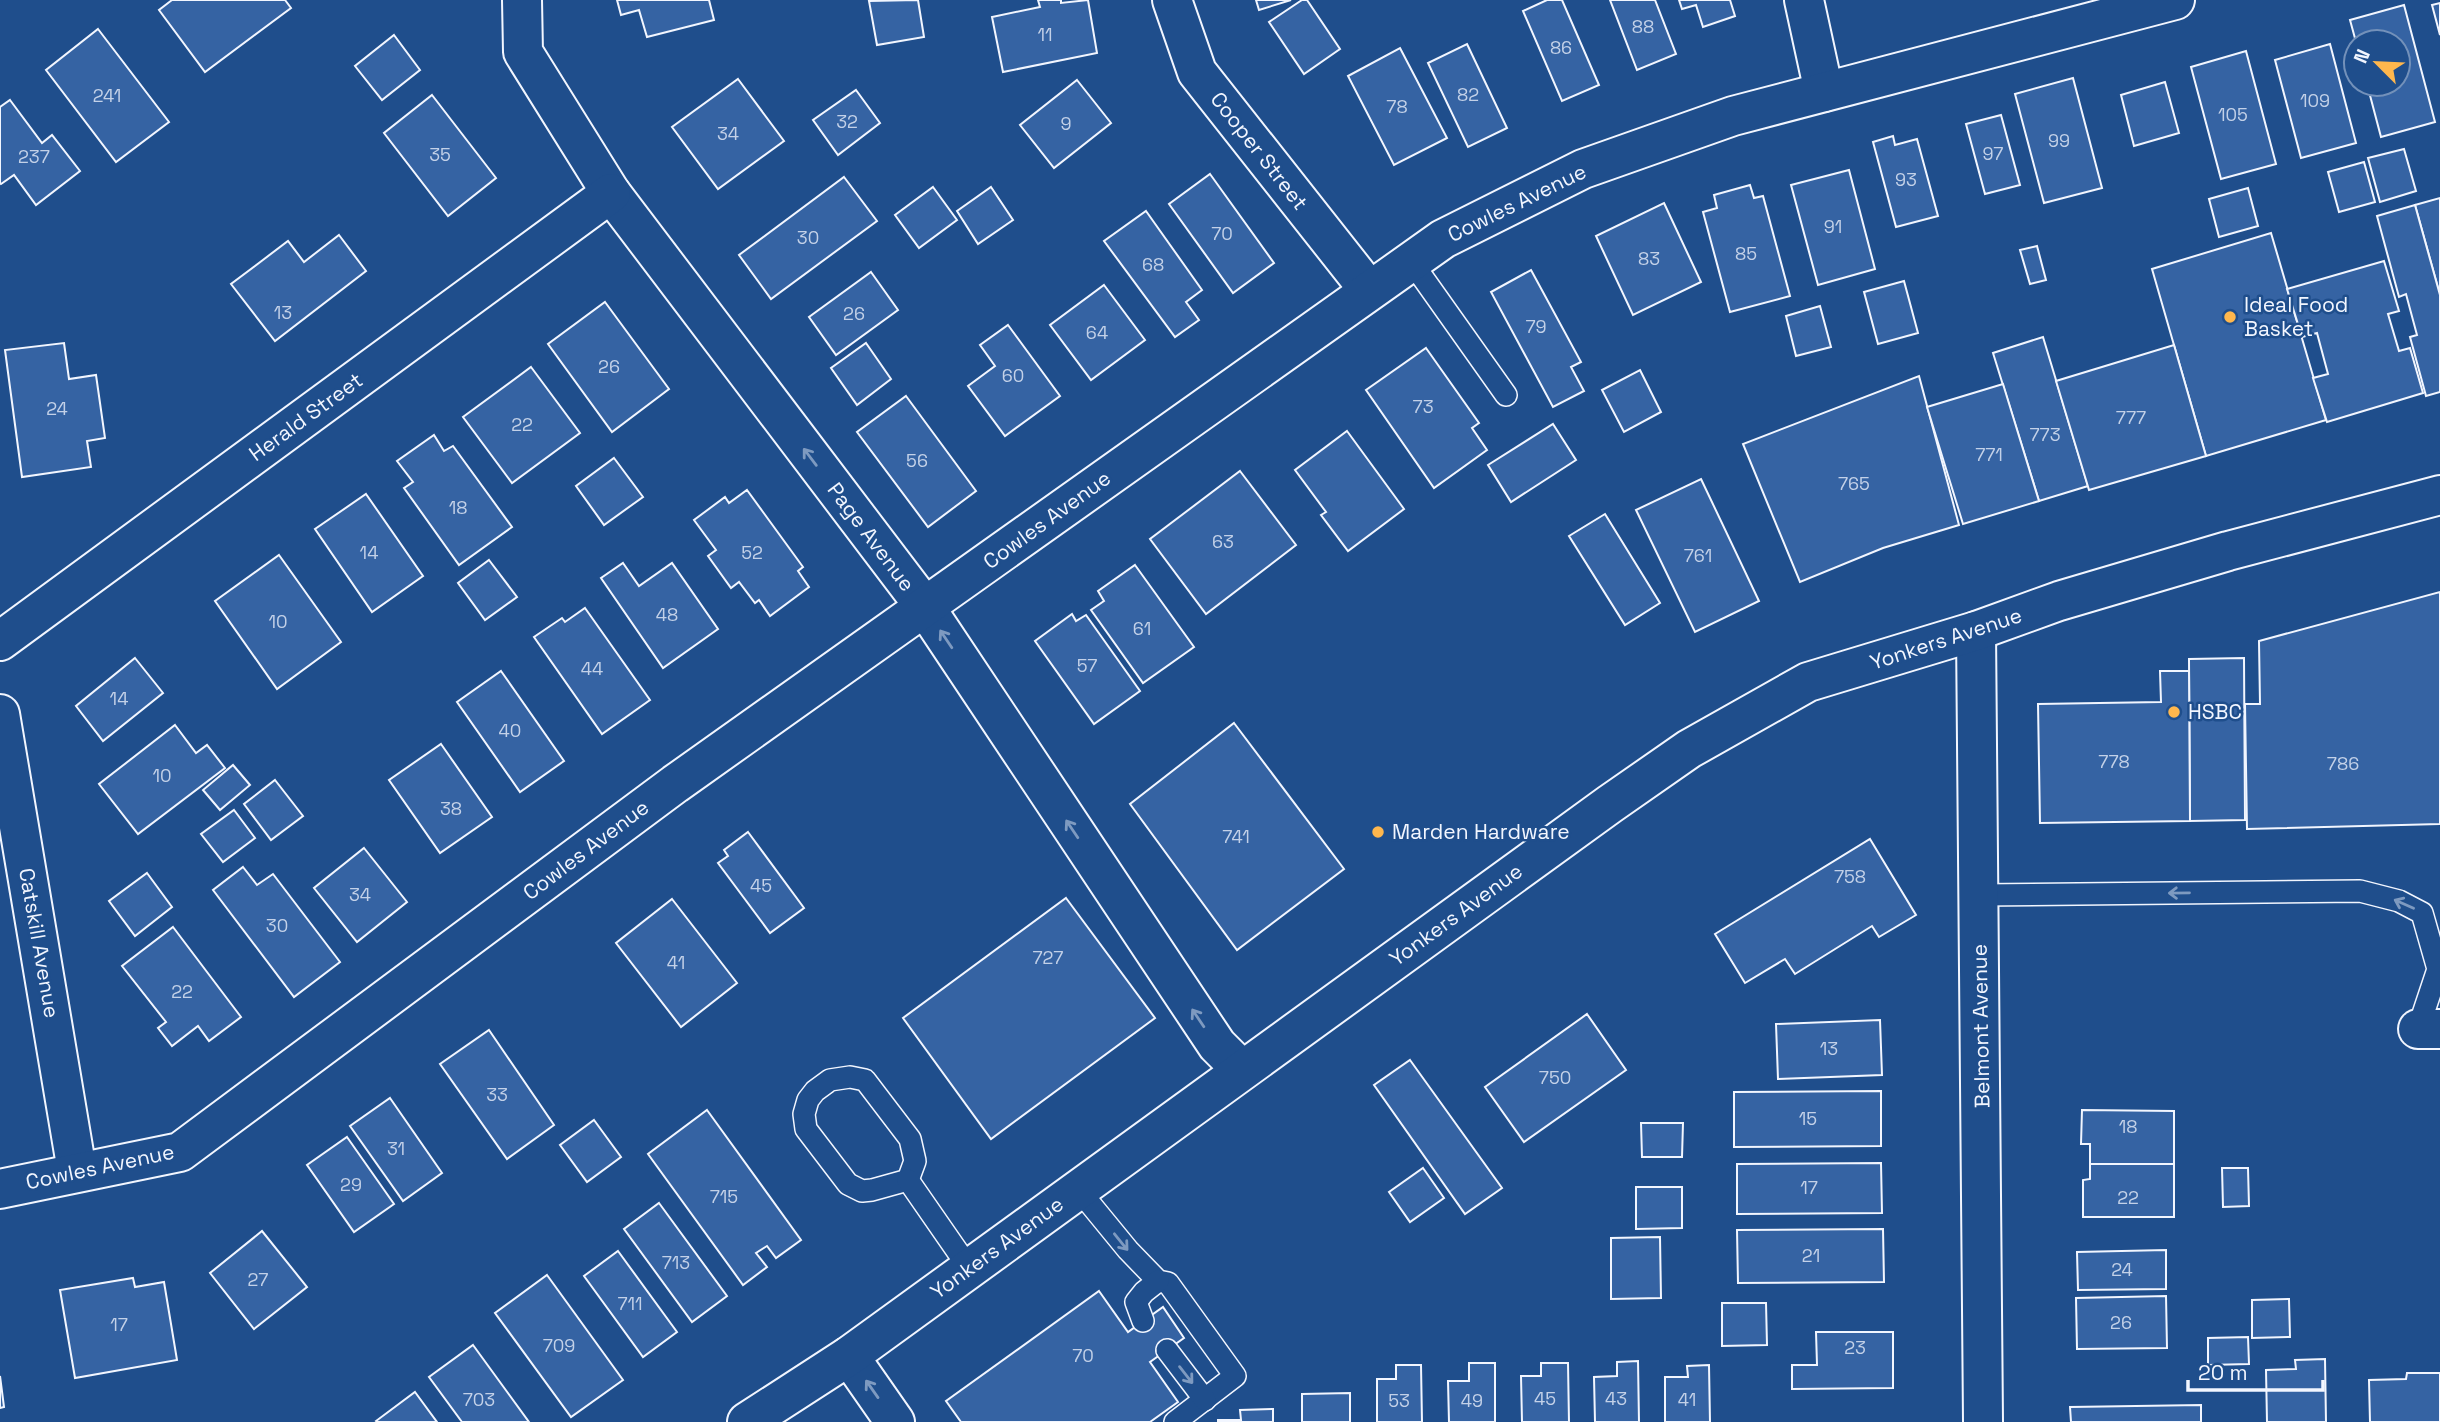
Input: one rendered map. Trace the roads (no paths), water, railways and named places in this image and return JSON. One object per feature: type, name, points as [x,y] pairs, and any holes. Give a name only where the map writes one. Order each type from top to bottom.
[{"type":"street","name":"Page Avenue","points":[[523,0],[523,52],[611,194],[925,607],[1217,1045],[1242,1070]]},
{"type":"street","name":"Cooper Street","points":[[1172,0],[1197,72],[1369,290]]},
{"type":"street","points":[[1804,0],[1824,92]]},
{"type":"street","name":"Cowles Avenue","points":[[0,1189],[77,1171],[180,1152],[675,783],[1443,239],[1583,169],[1733,116],[2175,0]]},
{"type":"street","name":"Herald Street","points":[[0,641],[611,194]]},
{"type":"street","name":"Yonkers Avenue","points":[[747,1422],[849,1356],[1689,749],[1808,682],[1976,631],[2059,601],[2228,551],[2440,495]]},
{"type":"street","name":"Belmont Avenue","points":[[1976,631],[1983,1422]]},
{"type":"street","name":"Catskill Avenue","points":[[0,714],[77,1171]]},
{"type":"street","points":[[849,1356],[895,1422]]},
{"type":"lane","points":[[1411,261],[1506,395]]},
{"type":"lane","points":[[1980,895],[2360,891],[2399,901],[2422,913],[2438,969],[2429,1029]]},
{"type":"lane","points":[[850,1077],[865,1080],[910,1139],[915,1161],[908,1180],[862,1191],[848,1184],[806,1129],[804,1114],[808,1100],[815,1091],[830,1080],[850,1077]]},
{"type":"lane","points":[[908,1180],[969,1268]]},
{"type":"lane","points":[[1078,1189],[1128,1250],[1158,1281],[1168,1283],[1235,1376],[1175,1422]]},
{"type":"lane","points":[[1143,1321],[1136,1302],[1158,1281]]},
{"type":"lane","points":[[1167,1350],[1205,1400]]},
{"type":"place","name":"Ideal Food Basket","points":[[2230,317]]},
{"type":"place","name":"HSBC","points":[[2174,712]]},
{"type":"place","name":"Marden Hardware","points":[[1378,832]]}]
